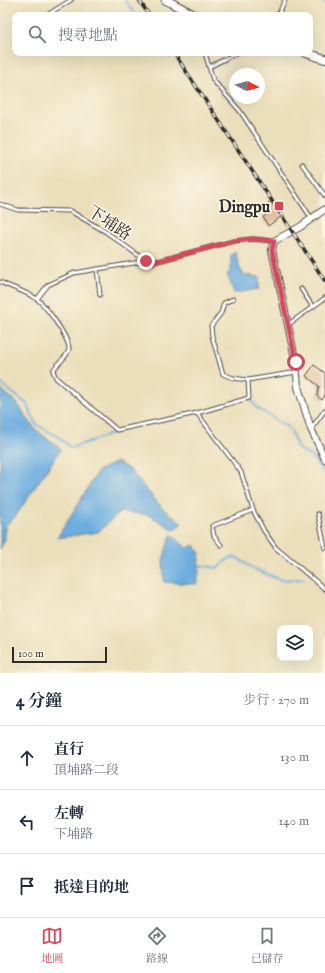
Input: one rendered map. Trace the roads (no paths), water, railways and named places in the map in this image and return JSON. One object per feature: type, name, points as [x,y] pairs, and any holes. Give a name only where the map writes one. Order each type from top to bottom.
[{"type":"main road","points":[[166,0],[178,3],[189,12]]},
{"type":"main road","points":[[313,55],[325,59]]},
{"type":"street","points":[[325,209],[312,219],[274,241],[272,250],[297,372],[298,387],[312,429],[323,446],[325,460]]},
{"type":"lane","points":[[52,12],[71,0]]},
{"type":"lane","points":[[279,12],[285,0]]},
{"type":"lane","points":[[206,56],[213,80],[240,111],[312,219]]},
{"type":"lane","points":[[209,67],[231,56]]},
{"type":"lane","points":[[302,164],[325,196]]},
{"type":"lane","name":"下埔路","points":[[0,204],[18,210],[70,211],[106,232],[146,261]]},
{"type":"lane","points":[[38,300],[48,285],[74,273],[146,261],[154,262],[234,241],[253,239],[274,241]]},
{"type":"lane","points":[[97,269],[100,295]]},
{"type":"lane","points":[[0,282],[38,300],[54,318],[67,340],[69,348],[67,354],[56,365],[53,371],[56,378],[117,430],[197,413],[249,398],[248,380]]},
{"type":"lane","points":[[301,289],[313,307]]},
{"type":"lane","points":[[288,325],[325,298]]},
{"type":"lane","points":[[233,299],[224,303],[220,313],[211,326],[212,336],[223,374],[233,378],[248,380],[297,372]]},
{"type":"lane","points":[[312,429],[325,410]]},
{"type":"lane","points":[[197,413],[241,472],[253,510],[264,531],[276,548],[324,588]]},
{"type":"lane","points":[[221,545],[214,536],[212,526],[253,510]]},
{"type":"lane","points":[[318,514],[325,548]]},
{"type":"water","points":[[235,252],[240,269],[244,275],[259,277],[259,289],[234,293],[227,274],[231,272],[231,255]]},
{"type":"water","points":[[0,388],[17,403],[35,429],[61,449],[15,517],[5,526],[5,539],[0,549]]},
{"type":"water","points":[[117,462],[130,470],[162,508],[182,523],[174,530],[149,515],[120,512],[98,532],[57,538],[99,470]]},
{"type":"water","points":[[171,534],[187,548],[194,545],[200,553],[195,584],[164,582],[163,560]]},
{"type":"waterway","points":[[125,0],[134,12]]},
{"type":"waterway","points":[[321,0],[325,2]]},
{"type":"waterway","points":[[0,383],[27,404],[36,424],[60,438],[71,448],[114,433]]},
{"type":"waterway","points":[[251,400],[257,408],[290,429],[298,449],[312,457],[323,472]]},
{"type":"waterway","points":[[195,584],[197,583],[200,565],[218,568],[228,559],[236,557],[252,568],[281,580],[304,579]]},
{"type":"railway","points":[[139,0],[147,12]]},
{"type":"railway","points":[[176,56],[325,281]]},
{"type":"place","name":"Dingpu","points":[[279,206]]}]
